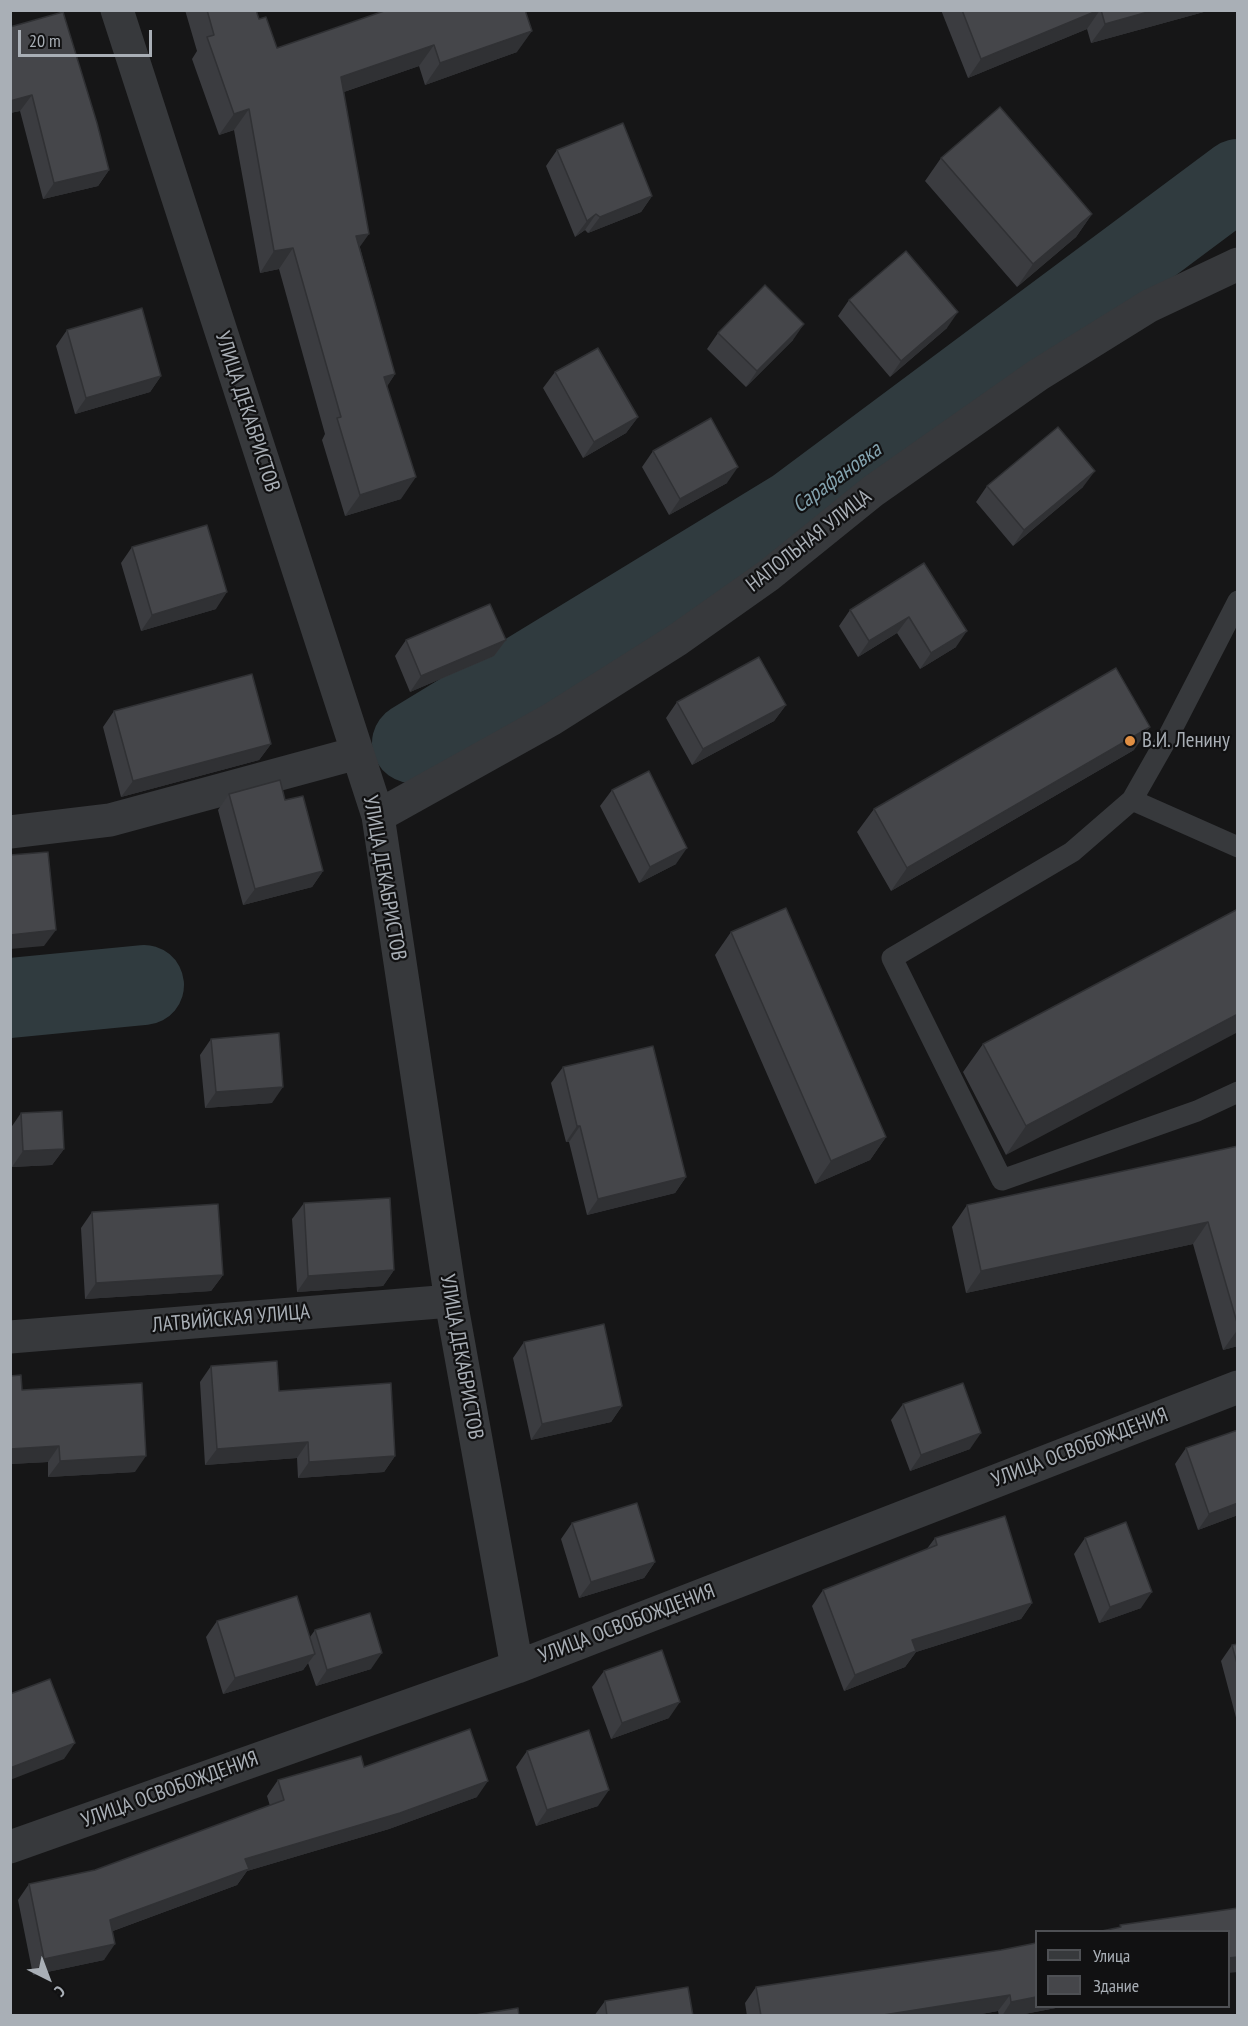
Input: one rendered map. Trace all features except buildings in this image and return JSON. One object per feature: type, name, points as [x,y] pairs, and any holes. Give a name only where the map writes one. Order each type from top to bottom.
[{"type":"street","name":"УЛИЦА ДЕКАБРИСТОВ","points":[[117,10],[378,816],[451,1301],[517,1667]]},
{"type":"street","name":"НАПОЛЬНАЯ УЛИЦА","points":[[378,816],[552,719],[677,640],[769,574],[873,491],[1038,375],[1149,306],[1238,264]]},
{"type":"street","points":[[10,832],[110,820],[357,753]]},
{"type":"street","name":"ЛАТВИЙСКАЯ УЛИЦА","points":[[10,1336],[451,1301]]},
{"type":"street","name":"УЛИЦА ОСВОБОЖДЕНИЯ","points":[[10,1847],[517,1667],[1238,1386]]},
{"type":"lane","points":[[1238,601],[1169,735],[1132,800],[1072,852],[892,958],[1002,1180],[1197,1111],[1238,1092]]},
{"type":"lane","points":[[1132,800],[1238,847]]},
{"type":"waterway","name":"Сарафановка","points":[[412,743],[794,510],[1238,179]]},
{"type":"waterway","name":"Сарафановка","points":[[10,998],[144,985]]},
{"type":"place","name":"В.И. Ленину","points":[[1130,741]]}]
